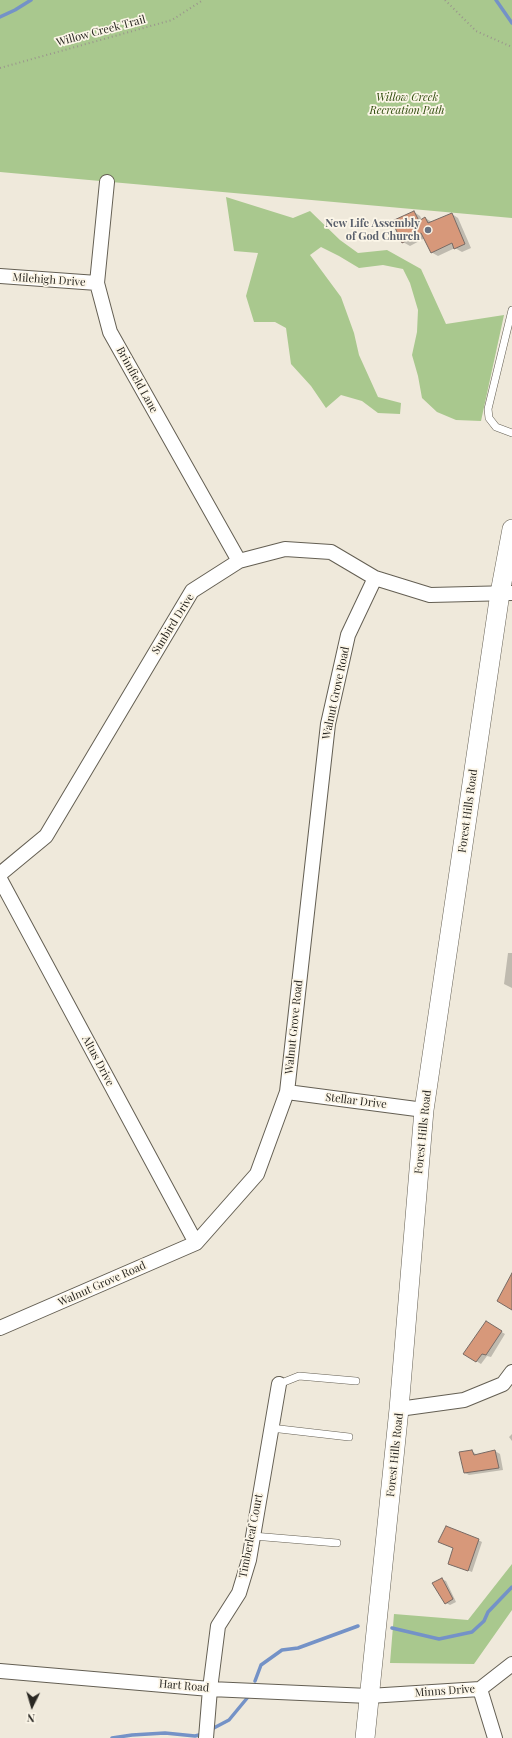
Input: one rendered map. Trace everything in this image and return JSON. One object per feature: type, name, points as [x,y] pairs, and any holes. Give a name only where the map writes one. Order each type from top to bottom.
[{"type":"street","name":"Brimfield Lane","points":[[106,182],[97,283],[110,332],[239,561]]},
{"type":"street","name":"Milehigh Drive","points":[[0,276],[97,283]]},
{"type":"street","name":"Forest Hills Road","points":[[365,1738],[399,1409],[424,1110],[506,593],[512,530]]},
{"type":"street","name":"Sunbird Drive","points":[[0,874],[46,836],[192,591],[239,561],[285,549],[332,552],[375,578],[430,595],[506,593]]},
{"type":"street","name":"Walnut Grove Road","points":[[0,1328],[196,1243],[257,1174],[287,1092],[328,724],[348,635],[375,578]]},
{"type":"street","name":"Altus Drive","points":[[0,879],[196,1243]]},
{"type":"street","name":"Stellar Drive","points":[[287,1092],[424,1110]]},
{"type":"street","points":[[399,1409],[464,1400],[503,1384],[512,1372]]},
{"type":"street","name":"Timberleaf Court","points":[[206,1738],[210,1689],[218,1626],[239,1593],[249,1560],[279,1384]]},
{"type":"street","name":"Minns Drive","points":[[369,1696],[480,1689],[512,1664]]},
{"type":"street","name":"Hart Road","points":[[0,1670],[210,1689],[369,1696]]},
{"type":"street","points":[[480,1689],[495,1738]]},
{"type":"lane","points":[[512,310],[488,409],[489,418],[496,427],[512,433]]},
{"type":"lane","points":[[279,1384],[300,1376],[356,1381]]},
{"type":"lane","points":[[271,1428],[349,1437]]},
{"type":"lane","points":[[253,1536],[337,1543]]},
{"type":"path","name":"Willow Creek Trail","points":[[0,68],[172,20],[203,0]]},
{"type":"path","points":[[445,0],[476,31],[512,47]]},
{"type":"green space","name":"Willow Creek Recreation Path","points":[[0,0],[512,0],[512,218],[0,172]]},
{"type":"green space","points":[[226,197],[293,218],[310,211],[340,240],[358,253],[387,250],[421,269],[446,324],[504,315],[481,421],[456,420],[437,412],[422,398],[412,355],[417,332],[418,310],[410,283],[403,269],[383,265],[359,268],[321,247],[310,255],[341,297],[354,333],[359,355],[378,397],[401,403],[400,414],[378,413],[362,401],[341,395],[326,408],[311,386],[291,364],[286,328],[275,322],[254,322],[246,296],[258,253],[234,251]]},
{"type":"green space","points":[[512,1564],[512,1610],[474,1664],[390,1663],[394,1614],[468,1620]]},
{"type":"building","name":"New Life Assembly of God Church","points":[[414,211],[419,221],[425,217],[428,223],[452,213],[465,244],[454,249],[452,243],[431,253],[421,233],[402,243],[392,221]]},
{"type":"building","points":[[512,1273],[512,1310],[497,1301]]},
{"type":"building","points":[[486,1321],[502,1331],[486,1355],[482,1354],[476,1362],[463,1354]]},
{"type":"building","points":[[472,1450],[474,1455],[495,1450],[499,1468],[464,1473],[459,1452]]},
{"type":"building","points":[[446,1526],[479,1539],[468,1571],[448,1564],[453,1548],[438,1542]]},
{"type":"building","points":[[442,1578],[453,1599],[445,1604],[432,1583]]},
{"type":"waterway","points":[[0,17],[31,0]]},
{"type":"waterway","points":[[496,0],[512,23]]},
{"type":"waterway","points":[[392,1628],[439,1639],[472,1632],[484,1621],[488,1612],[512,1587]]},
{"type":"waterway","points":[[255,1681],[261,1665],[282,1650],[298,1648],[358,1626]]},
{"type":"waterway","points":[[210,1730],[229,1720],[248,1697]]},
{"type":"waterway","points":[[112,1738],[165,1733],[195,1736],[203,1734]]},
{"type":"place","name":"New Life Assembly of God Church","points":[[428,230]]}]
